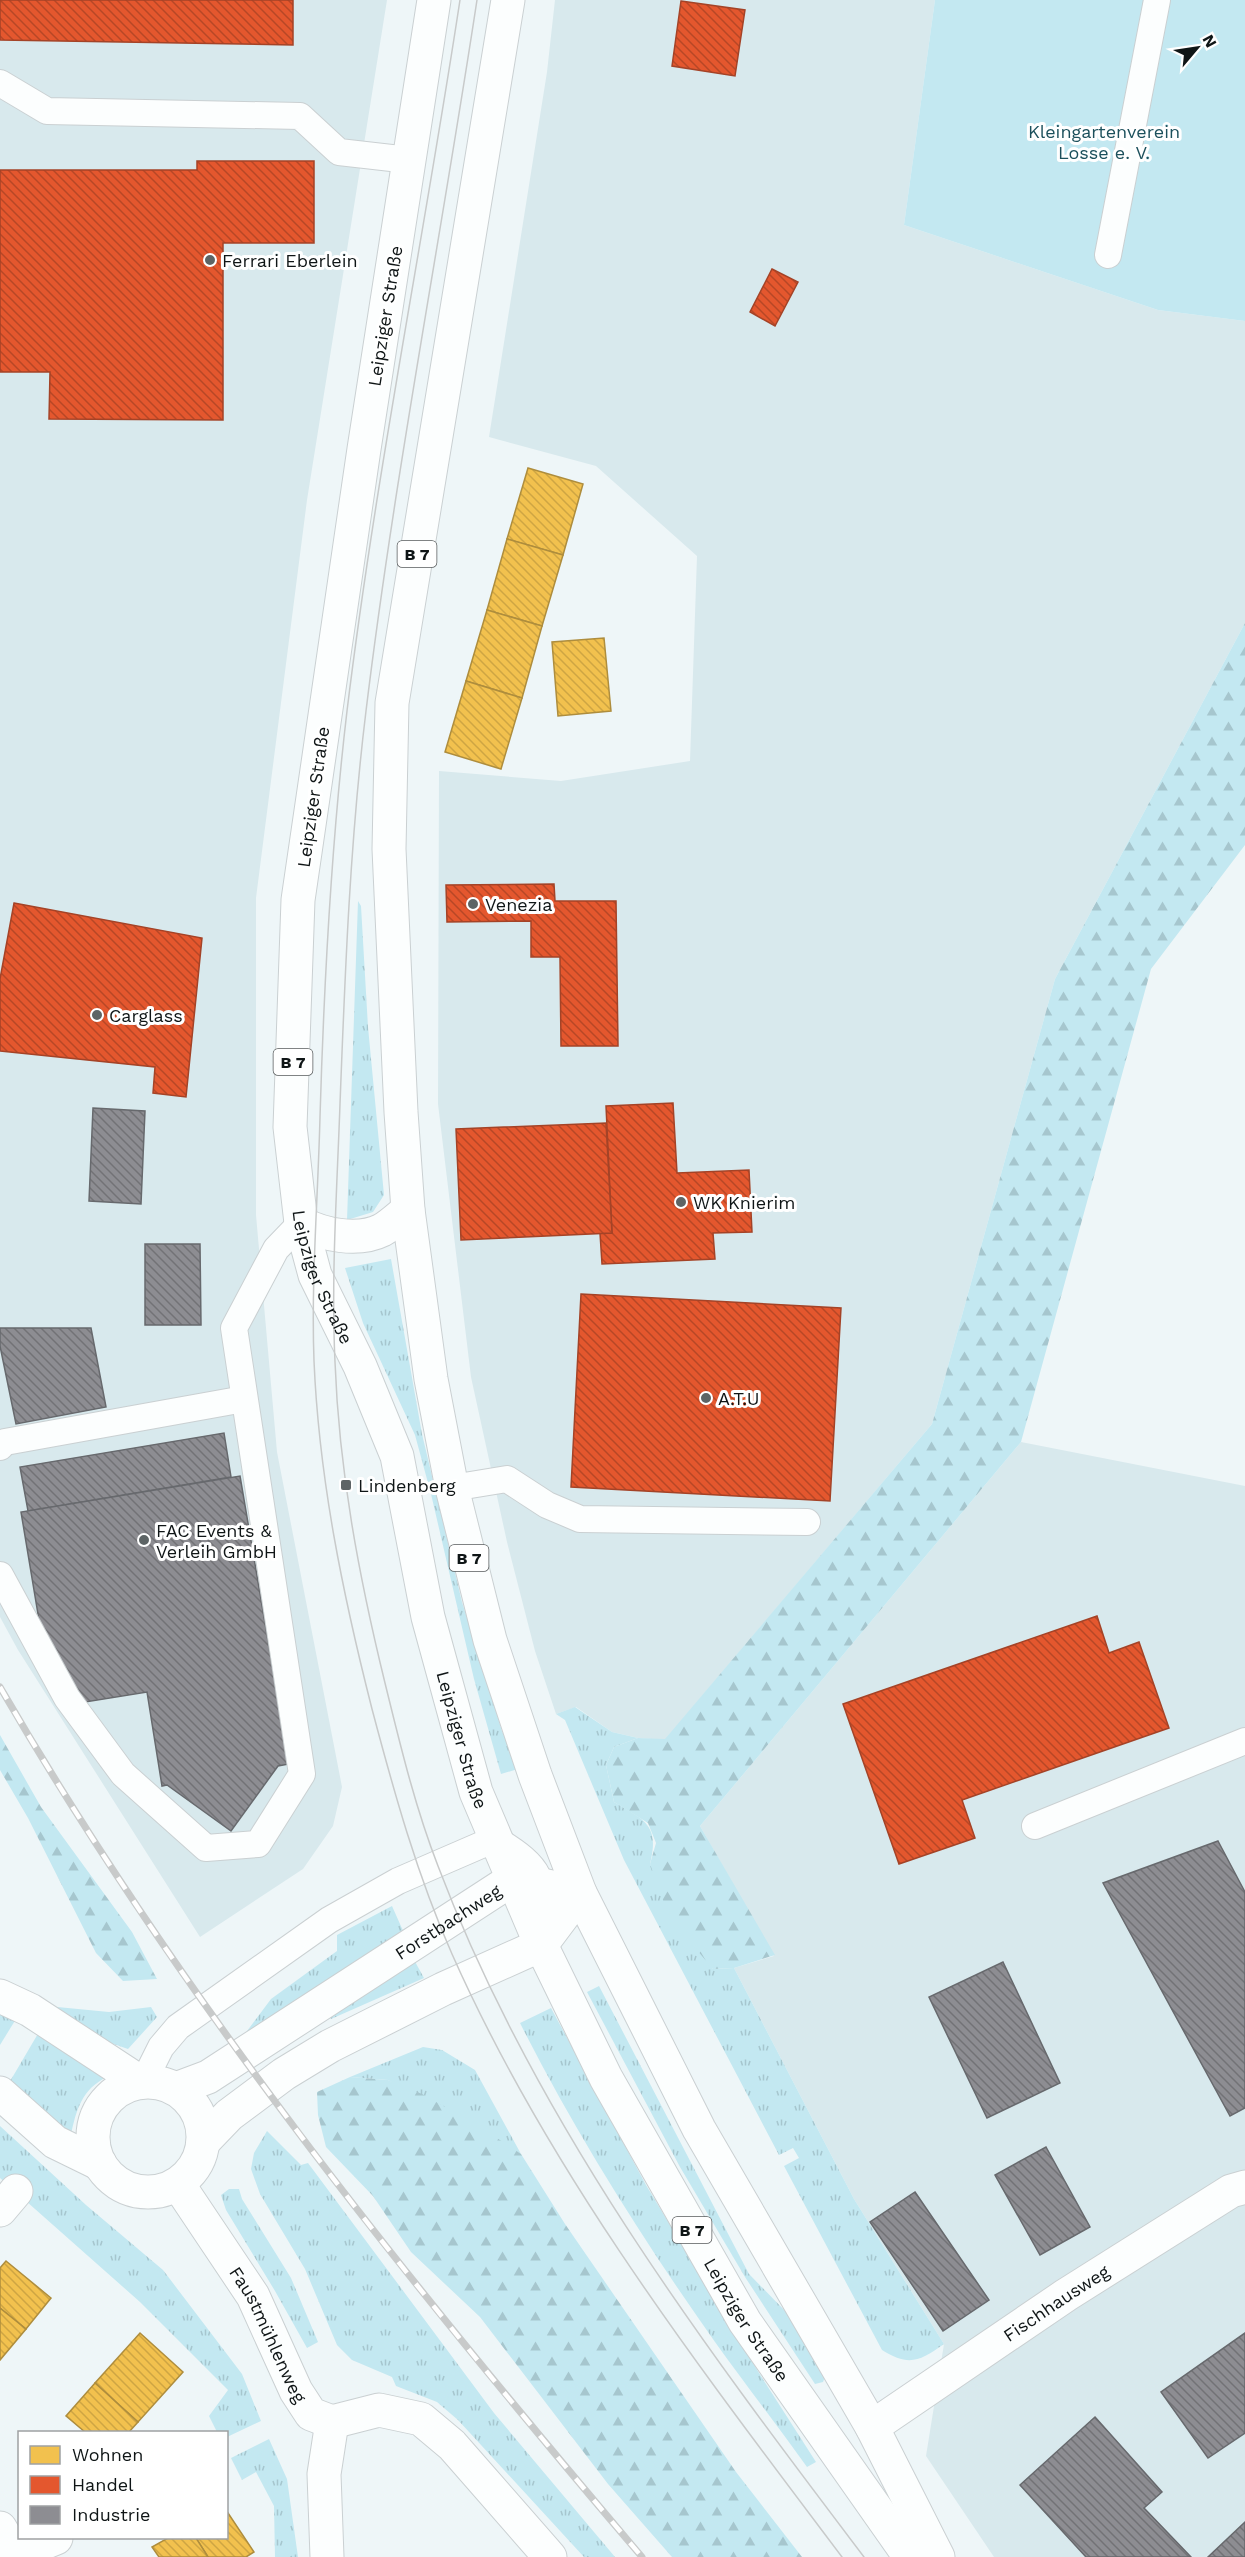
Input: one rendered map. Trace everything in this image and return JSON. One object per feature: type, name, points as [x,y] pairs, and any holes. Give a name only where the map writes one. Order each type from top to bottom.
[{"type":"main road","name":"Leipziger Straße","points":[[434,0],[298,900],[290,1127],[301,1223],[315,1275],[360,1366],[397,1456],[428,1617],[476,1792],[495,1839],[528,1882],[541,1945],[606,2078],[745,2322],[910,2557]]},
{"type":"main road","name":"B 7","points":[[508,0],[392,703],[389,849],[400,1112],[408,1210],[431,1379],[452,1488],[490,1640],[535,1775],[580,1893],[699,2129],[872,2427],[938,2557]]},
{"type":"main road","points":[[301,1223],[316,1232],[358,1236],[382,1230],[408,1210]]},
{"type":"main road","points":[[204,2141],[230,2115],[284,2074],[321,2052],[443,1989],[541,1945],[580,1893],[528,1882]]},
{"type":"main road","name":"Forstbachweg","points":[[176,2088],[208,2077],[528,1882]]},
{"type":"main road","points":[[0,1996],[30,2010],[142,2082]]},
{"type":"main road","points":[[142,2082],[160,2082],[176,2088],[197,2111],[203,2126],[204,2141],[199,2161],[190,2174],[178,2184],[153,2193],[140,2192],[115,2182],[100,2164],[93,2147],[93,2128],[98,2112],[116,2092],[142,2082]]},
{"type":"main road","points":[[0,2093],[55,2142],[100,2164]]},
{"type":"main road","name":"Faustmühlenweg","points":[[178,2184],[253,2296],[296,2391],[311,2414],[332,2422]]},
{"type":"main road","name":"Fischhausweg","points":[[872,2427],[1066,2295],[1231,2191],[1245,2187]]},
{"type":"main road","points":[[327,2557],[324,2474],[332,2422],[379,2410],[421,2419],[452,2445],[550,2557]]},
{"type":"main road","points":[[834,2450],[872,2427]]},
{"type":"main road","points":[[9,2547],[51,2539]]},
{"type":"lane","points":[[1108,255],[1157,0]]},
{"type":"lane","points":[[0,83],[47,111],[300,116],[339,152],[409,160]]},
{"type":"lane","points":[[0,1575],[67,1698],[123,1774],[206,1848],[258,1844],[302,1774],[234,1328],[276,1249],[301,1223]]},
{"type":"lane","points":[[0,1447],[5,1442],[244,1399]]},
{"type":"lane","points":[[452,1488],[507,1479],[547,1505],[580,1519],[807,1522]]},
{"type":"lane","points":[[1035,1826],[1245,1741]]},
{"type":"lane","points":[[142,2082],[161,2046],[177,2027],[329,1920],[398,1881],[495,1839]]},
{"type":"shaded area","points":[[0,0],[387,0],[307,500],[256,898],[256,1215],[277,1452],[342,1787],[333,1826],[303,1869],[200,1937],[18,1650],[0,1617]]},
{"type":"shaded area","points":[[555,0],[935,0],[904,225],[1158,310],[1245,321],[1245,623],[1055,979],[932,1424],[665,1740],[638,1738],[612,1732],[576,1707],[556,1714],[535,1651],[507,1542],[471,1377],[438,1104],[439,771],[561,781],[690,761],[697,556],[596,466],[489,437],[547,72]]},
{"type":"shaded area","points":[[1021,1442],[1245,1486],[1245,2557],[994,2557],[926,2456],[944,2344],[854,2199],[734,1968],[774,1956],[700,1826]]},
{"type":"green space","name":"Kleingartenverein Losse e. V.","points":[[935,0],[1245,0],[1245,321],[1158,310],[904,225]]},
{"type":"green space","points":[[1245,623],[1245,845],[1151,969],[1021,1442],[700,1826],[775,1955],[734,1968],[713,1969],[669,1917],[650,1864],[656,1843],[648,1823],[614,1802],[606,1765],[614,1747],[638,1738],[665,1739],[932,1424],[1055,979]]},
{"type":"green space","points":[[358,901],[361,906],[368,1027],[384,1195],[373,1212],[347,1220]]},
{"type":"green space","points":[[391,1259],[422,1434],[462,1602],[502,1731],[518,1769],[501,1774],[474,1679],[415,1435],[363,1323],[345,1268]]},
{"type":"green space","points":[[575,1707],[612,1732],[638,1738],[614,1747],[606,1765],[614,1802],[647,1825],[653,1840],[650,1864],[713,1969],[734,1968],[854,2199],[944,2344],[921,2358],[900,2359],[882,2350],[784,2166],[799,2158],[793,2148],[779,2155],[624,1860],[565,1720],[556,1714]]},
{"type":"green space","points":[[0,1735],[41,1807],[132,1932],[157,1979],[123,1981],[96,1953],[28,1818],[0,1770]]},
{"type":"green space","points":[[392,1906],[404,1933],[252,2038],[247,2031],[271,1999],[337,1951],[337,1935]]},
{"type":"green space","points":[[413,1958],[424,1978],[331,2019],[328,2014]]},
{"type":"green space","points":[[599,1986],[749,2274],[789,2315],[825,2377],[823,2382],[815,2384],[745,2277],[680,2167],[587,1992]]},
{"type":"green space","points":[[47,2006],[109,2012],[151,2007],[157,2017],[128,2049],[105,2041]]},
{"type":"green space","points":[[551,2008],[646,2185],[759,2373],[816,2462],[807,2467],[726,2358],[662,2265],[587,2146],[520,2023]]},
{"type":"green space","points":[[0,2012],[16,2019],[0,2045]]},
{"type":"green space","points":[[39,2032],[107,2077],[86,2094],[75,2117],[71,2135],[9,2083]]},
{"type":"green space","points":[[423,2047],[442,2050],[475,2070],[521,2154],[388,2080],[350,2077]]},
{"type":"green space","points":[[350,2077],[388,2080],[422,2094],[479,2126],[521,2154],[565,2224],[736,2472],[802,2557],[672,2557],[608,2484],[480,2317],[411,2252],[373,2196],[326,2147],[318,2115],[317,2092]]},
{"type":"green space","points":[[0,2126],[86,2205],[163,2270],[242,2374],[261,2421],[228,2437],[228,2431],[216,2431],[209,2416],[228,2390],[140,2302],[0,2178]]},
{"type":"green space","points":[[267,2131],[301,2165],[308,2163],[494,2413],[615,2557],[584,2557],[458,2420],[437,2402],[396,2386],[392,2377],[352,2360],[337,2345],[305,2269],[260,2194],[251,2169],[254,2153]]},
{"type":"green space","points":[[229,2189],[239,2189],[242,2199],[291,2278],[318,2342],[307,2348],[226,2210],[221,2195]]},
{"type":"green space","points":[[269,2439],[287,2479],[298,2557],[275,2557],[274,2506],[256,2472],[242,2480],[231,2458]]},
{"type":"building: Wohnen","points":[[528,468],[583,484],[563,555],[507,539]]},
{"type":"building: Wohnen","points":[[507,539],[563,555],[542,626],[487,610]]},
{"type":"building: Wohnen","points":[[487,610],[542,626],[522,698],[466,681]]},
{"type":"building: Wohnen","points":[[604,638],[611,711],[558,716],[552,642]]},
{"type":"building: Wohnen","points":[[466,681],[522,698],[501,769],[445,752]]},
{"type":"building: Wohnen","points":[[6,2261],[51,2298],[26,2329],[0,2308],[0,2268]]},
{"type":"building: Wohnen","points":[[0,2308],[26,2329],[0,2360]]},
{"type":"building: Wohnen","points":[[140,2333],[183,2372],[138,2422],[95,2383]]},
{"type":"building: Wohnen","points":[[95,2383],[138,2422],[130,2431],[84,2431],[66,2416]]},
{"type":"building: Wohnen","points":[[228,2513],[254,2552],[246,2557],[208,2557],[197,2539],[228,2539]]},
{"type":"building: Wohnen","points":[[166,2539],[197,2539],[208,2557],[159,2557],[152,2547]]},
{"type":"building: Handel","points":[[0,0],[293,0],[293,45],[0,40]]},
{"type":"building: Handel","points":[[681,1],[745,10],[735,76],[672,66]]},
{"type":"building: Handel","points":[[197,161],[314,161],[314,243],[223,243],[223,420],[49,419],[50,372],[0,372],[0,170],[197,170]]},
{"type":"building: Handel","points":[[772,269],[798,282],[775,326],[750,312]]},
{"type":"building: Handel","points":[[554,884],[555,901],[616,901],[618,1046],[561,1046],[560,957],[531,957],[531,921],[447,922],[446,885]]},
{"type":"building: Handel","name":"Carglass","points":[[14,903],[202,938],[186,1097],[153,1093],[155,1067],[0,1051],[0,979]]},
{"type":"building: Handel","name":"WK Knierim","points":[[673,1103],[677,1173],[749,1170],[752,1232],[713,1233],[715,1259],[602,1264],[600,1233],[612,1233],[606,1106]]},
{"type":"building: Handel","points":[[606,1123],[612,1233],[461,1240],[456,1129]]},
{"type":"building: Handel","name":"A.T.U","points":[[581,1294],[841,1308],[830,1501],[571,1487]]},
{"type":"building: Handel","points":[[1097,1616],[1109,1653],[1139,1642],[1169,1728],[962,1800],[975,1838],[899,1864],[843,1704]]},
{"type":"building: Industrie","points":[[93,1108],[145,1111],[141,1204],[89,1201]]},
{"type":"building: Industrie","points":[[145,1244],[200,1244],[201,1325],[145,1325]]},
{"type":"building: Industrie","points":[[0,1328],[91,1328],[106,1407],[16,1424],[0,1346]]},
{"type":"building: Industrie","points":[[224,1433],[231,1477],[28,1511],[20,1467]]},
{"type":"building: Industrie","points":[[240,1476],[289,1764],[278,1766],[231,1831],[167,1785],[162,1786],[147,1692],[79,1703],[40,1626],[21,1512]]},
{"type":"building: Industrie","points":[[1218,1841],[1245,1892],[1245,2108],[1230,2116],[1103,1883]]},
{"type":"building: Industrie","points":[[1003,1962],[1060,2083],[987,2118],[929,1997]]},
{"type":"building: Industrie","points":[[1046,2147],[1090,2227],[1040,2255],[995,2175]]},
{"type":"building: Industrie","points":[[915,2192],[989,2300],[943,2331],[870,2222]]},
{"type":"building: Industrie","points":[[1245,2333],[1245,2433],[1208,2458],[1161,2392]]},
{"type":"building: Industrie","points":[[1095,2417],[1162,2492],[1144,2508],[1191,2557],[1086,2557],[1020,2485]]},
{"type":"building: Industrie","points":[[1245,2522],[1245,2557],[1208,2557]]},
{"type":"tram line","points":[[460,0],[372,533],[347,711],[337,812],[324,1015],[313,1300],[317,1405],[327,1493],[351,1623],[398,1802],[439,1924],[491,2035],[580,2191],[630,2266],[734,2413],[842,2557]]},
{"type":"tram line","points":[[477,0],[404,444],[360,760],[344,1006],[334,1298],[337,1403],[352,1524],[376,1643],[402,1752],[422,1821],[477,1960],[522,2051],[572,2140],[683,2311],[864,2557]]},
{"type":"railway","points":[[0,1687],[70,1803],[144,1916],[221,2027],[301,2136],[468,2349],[642,2557]]},
{"type":"place","name":"Ferrari Eberlein","points":[[210,260]]},
{"type":"place","name":"Venezia","points":[[473,904]]},
{"type":"place","name":"Carglass","points":[[97,1015]]},
{"type":"place","name":"WK Knierim","points":[[681,1202]]},
{"type":"place","name":"A.T.U","points":[[706,1398]]},
{"type":"place","name":"Lindenberg","points":[[346,1485]]},
{"type":"place","name":"FAC Events & Verleih GmbH","points":[[144,1540]]}]
